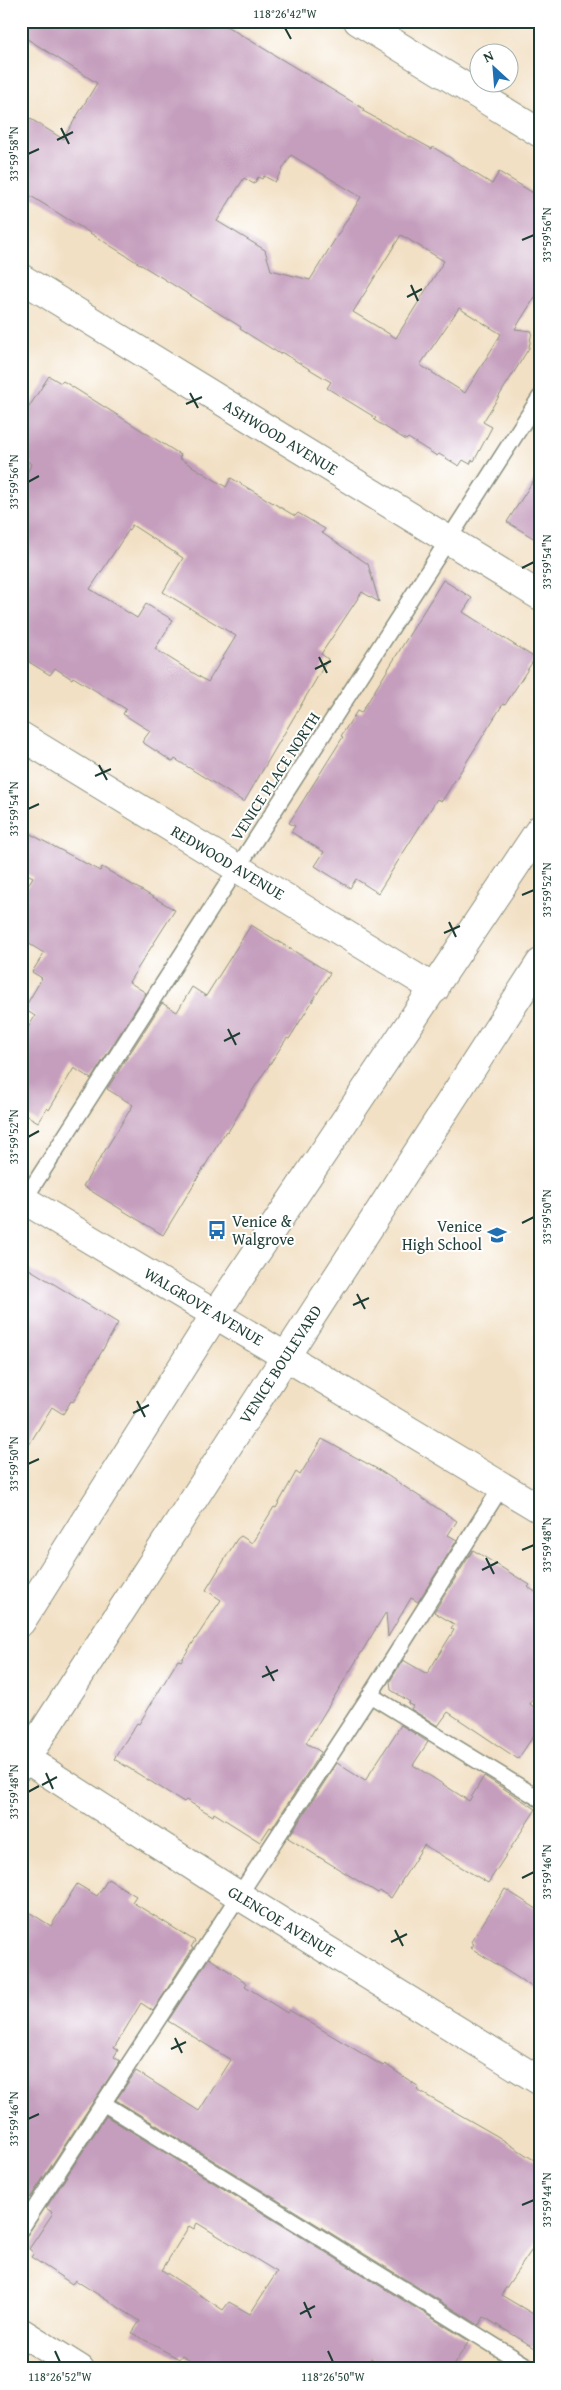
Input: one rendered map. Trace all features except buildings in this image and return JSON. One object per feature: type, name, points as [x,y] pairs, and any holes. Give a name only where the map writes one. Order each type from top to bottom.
[{"type":"street","points":[[358,21],[540,134]]},
{"type":"street","name":"ASHWOOD AVENUE","points":[[21,278],[540,596]]},
{"type":"street","name":"REDWOOD AVENUE","points":[[21,736],[435,989]]},
{"type":"street","points":[[21,1622],[216,1313],[435,989],[540,829]]},
{"type":"street","name":"VENICE BOULEVARD","points":[[24,1762],[540,963]]},
{"type":"street","name":"WALGROVE AVENUE","points":[[23,1199],[540,1509]]},
{"type":"street","name":"GLENCOE AVENUE","points":[[24,1762],[540,2081]]},
{"type":"street","points":[[21,2332],[80,2369]]},
{"type":"lane","name":"VENICE PLACE NORTH","points":[[23,1199],[540,397]]},
{"type":"lane","points":[[21,2229],[370,1694],[502,1486]]},
{"type":"lane","points":[[370,1694],[540,1799]]},
{"type":"lane","points":[[103,2103],[532,2369]]},
{"type":"place","name":"Venice & Walgrove","points":[[217,1230]]},
{"type":"place","name":"Venice High School","points":[[497,1235]]}]
